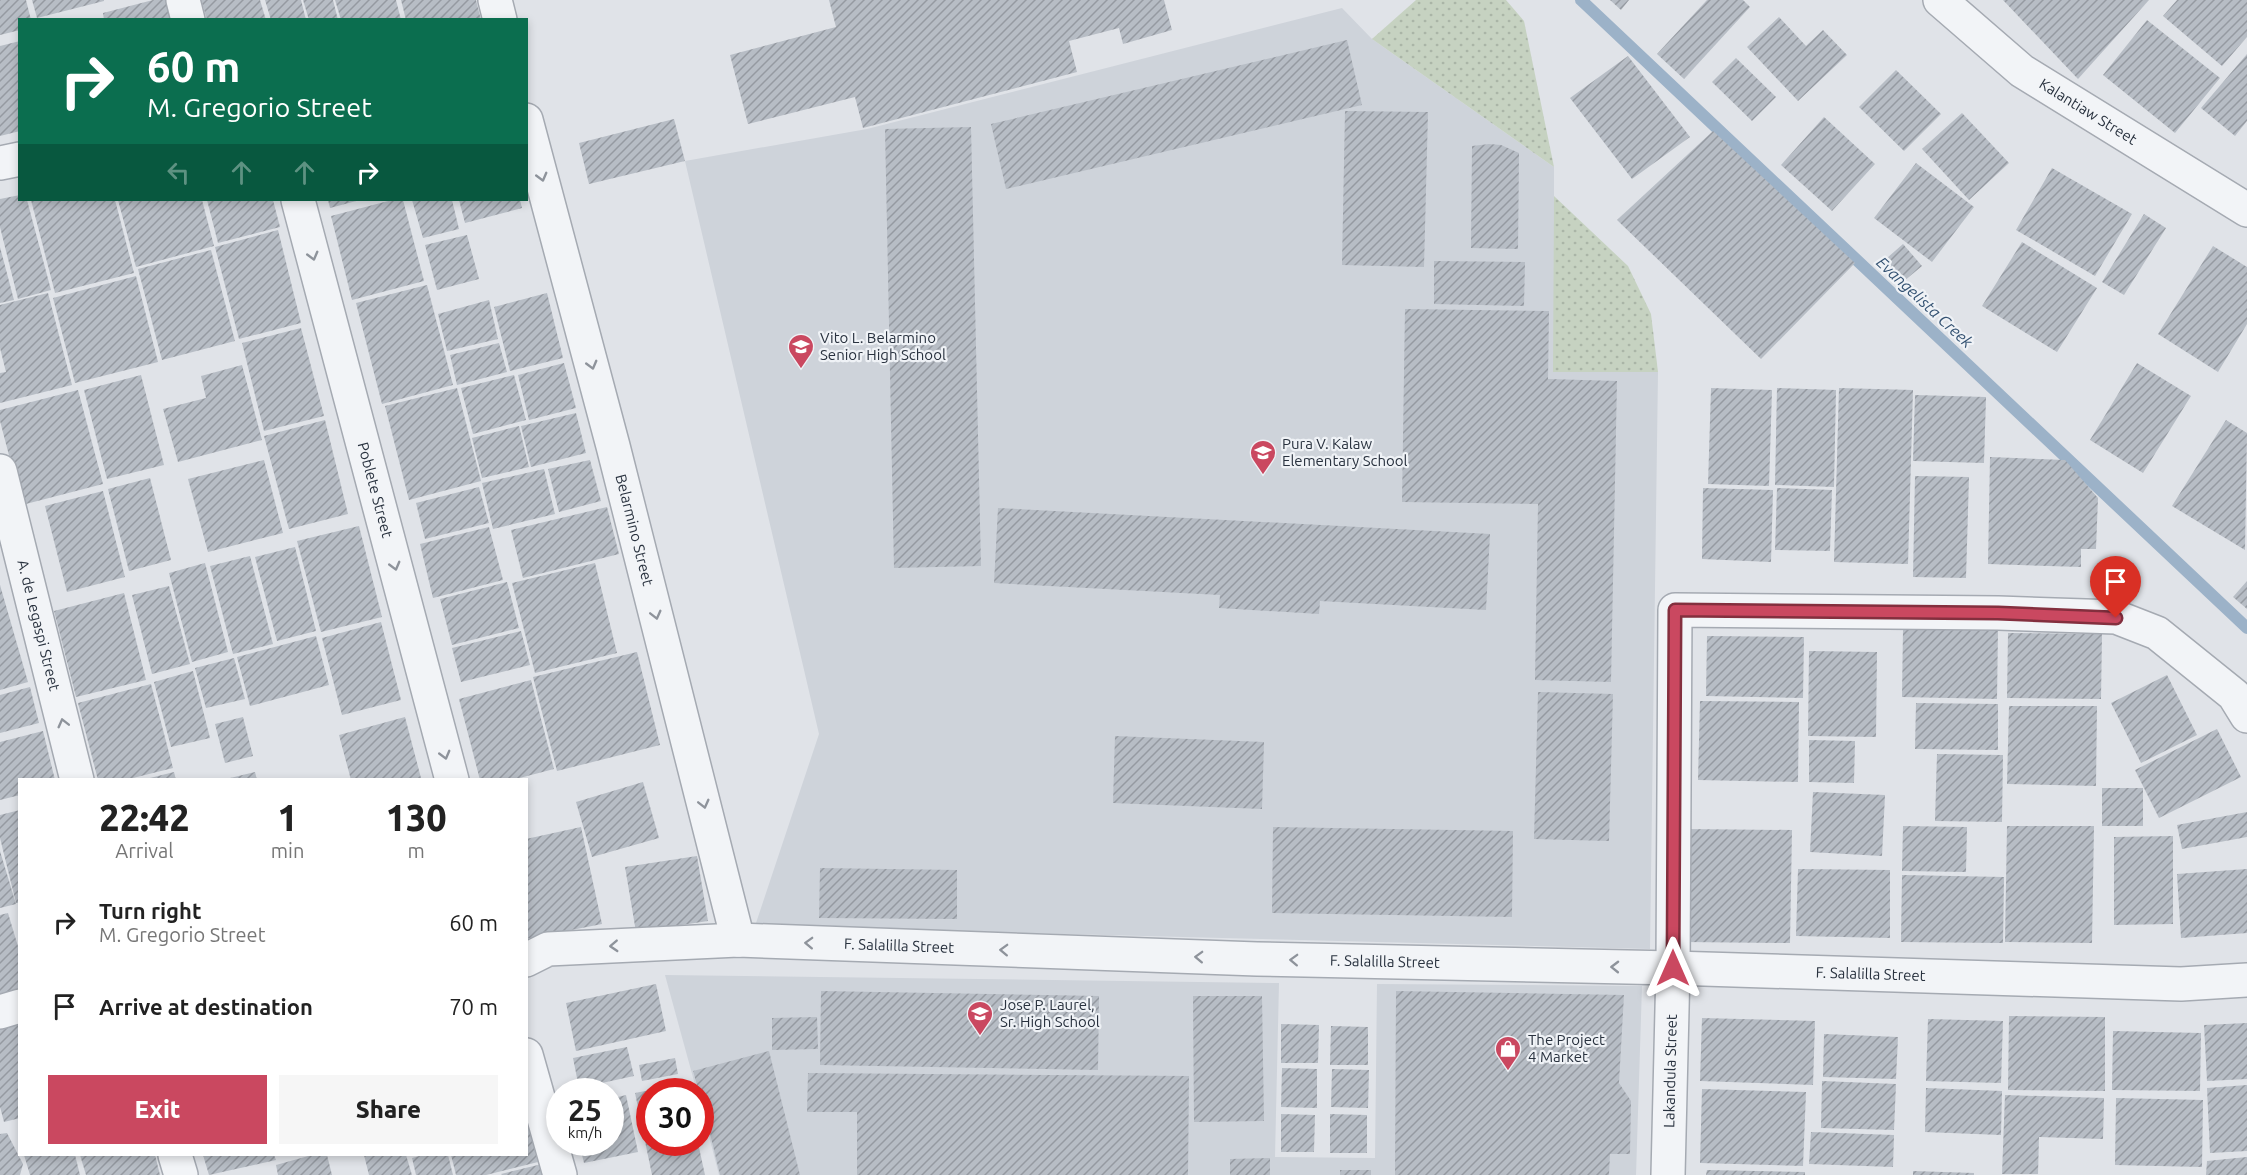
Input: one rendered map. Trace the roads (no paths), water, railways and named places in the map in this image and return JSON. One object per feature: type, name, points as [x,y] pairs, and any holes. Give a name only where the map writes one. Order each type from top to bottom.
[{"type":"street","points":[[183,0],[188,18]]},
{"type":"street","points":[[495,0],[500,18]]},
{"type":"street","name":"Kalantiaw Street","points":[[1940,0],[2022,71],[2247,210]]},
{"type":"street","name":"Belarmino Street","points":[[528,128],[616,458],[738,940]]},
{"type":"street","points":[[0,163],[18,159]]},
{"type":"street","name":"Poblete Street","points":[[298,201],[451,778]]},
{"type":"street","name":"A. de Legaspi Street","points":[[0,471],[12,565],[76,778]]},
{"type":"street","name":"Lakandula Street","points":[[1668,1175],[1673,968],[1675,610],[1998,613],[2116,618],[2157,633],[2234,695],[2247,716]]},
{"type":"street","name":"F. Salalilla Street","points":[[528,959],[548,949],[738,940],[1329,961],[1673,968],[2181,984],[2247,980]]},
{"type":"street","points":[[0,1012],[18,1007]]},
{"type":"street","points":[[528,1062],[560,1175]]},
{"type":"street","points":[[175,1156],[181,1175]]},
{"type":"waterway","name":"Evangelista Creek","points":[[1581,0],[2247,628]]},
{"type":"place","name":"Vito L. Belarmino Senior High School","points":[[801,370]]},
{"type":"place","name":"Pura V. Kalaw Elementary School","points":[[1263,476]]},
{"type":"place","name":"Jose P. Laurel, Sr. High School","points":[[980,1037]]},
{"type":"place","name":"The Project 4 Market","points":[[1508,1072]]}]
